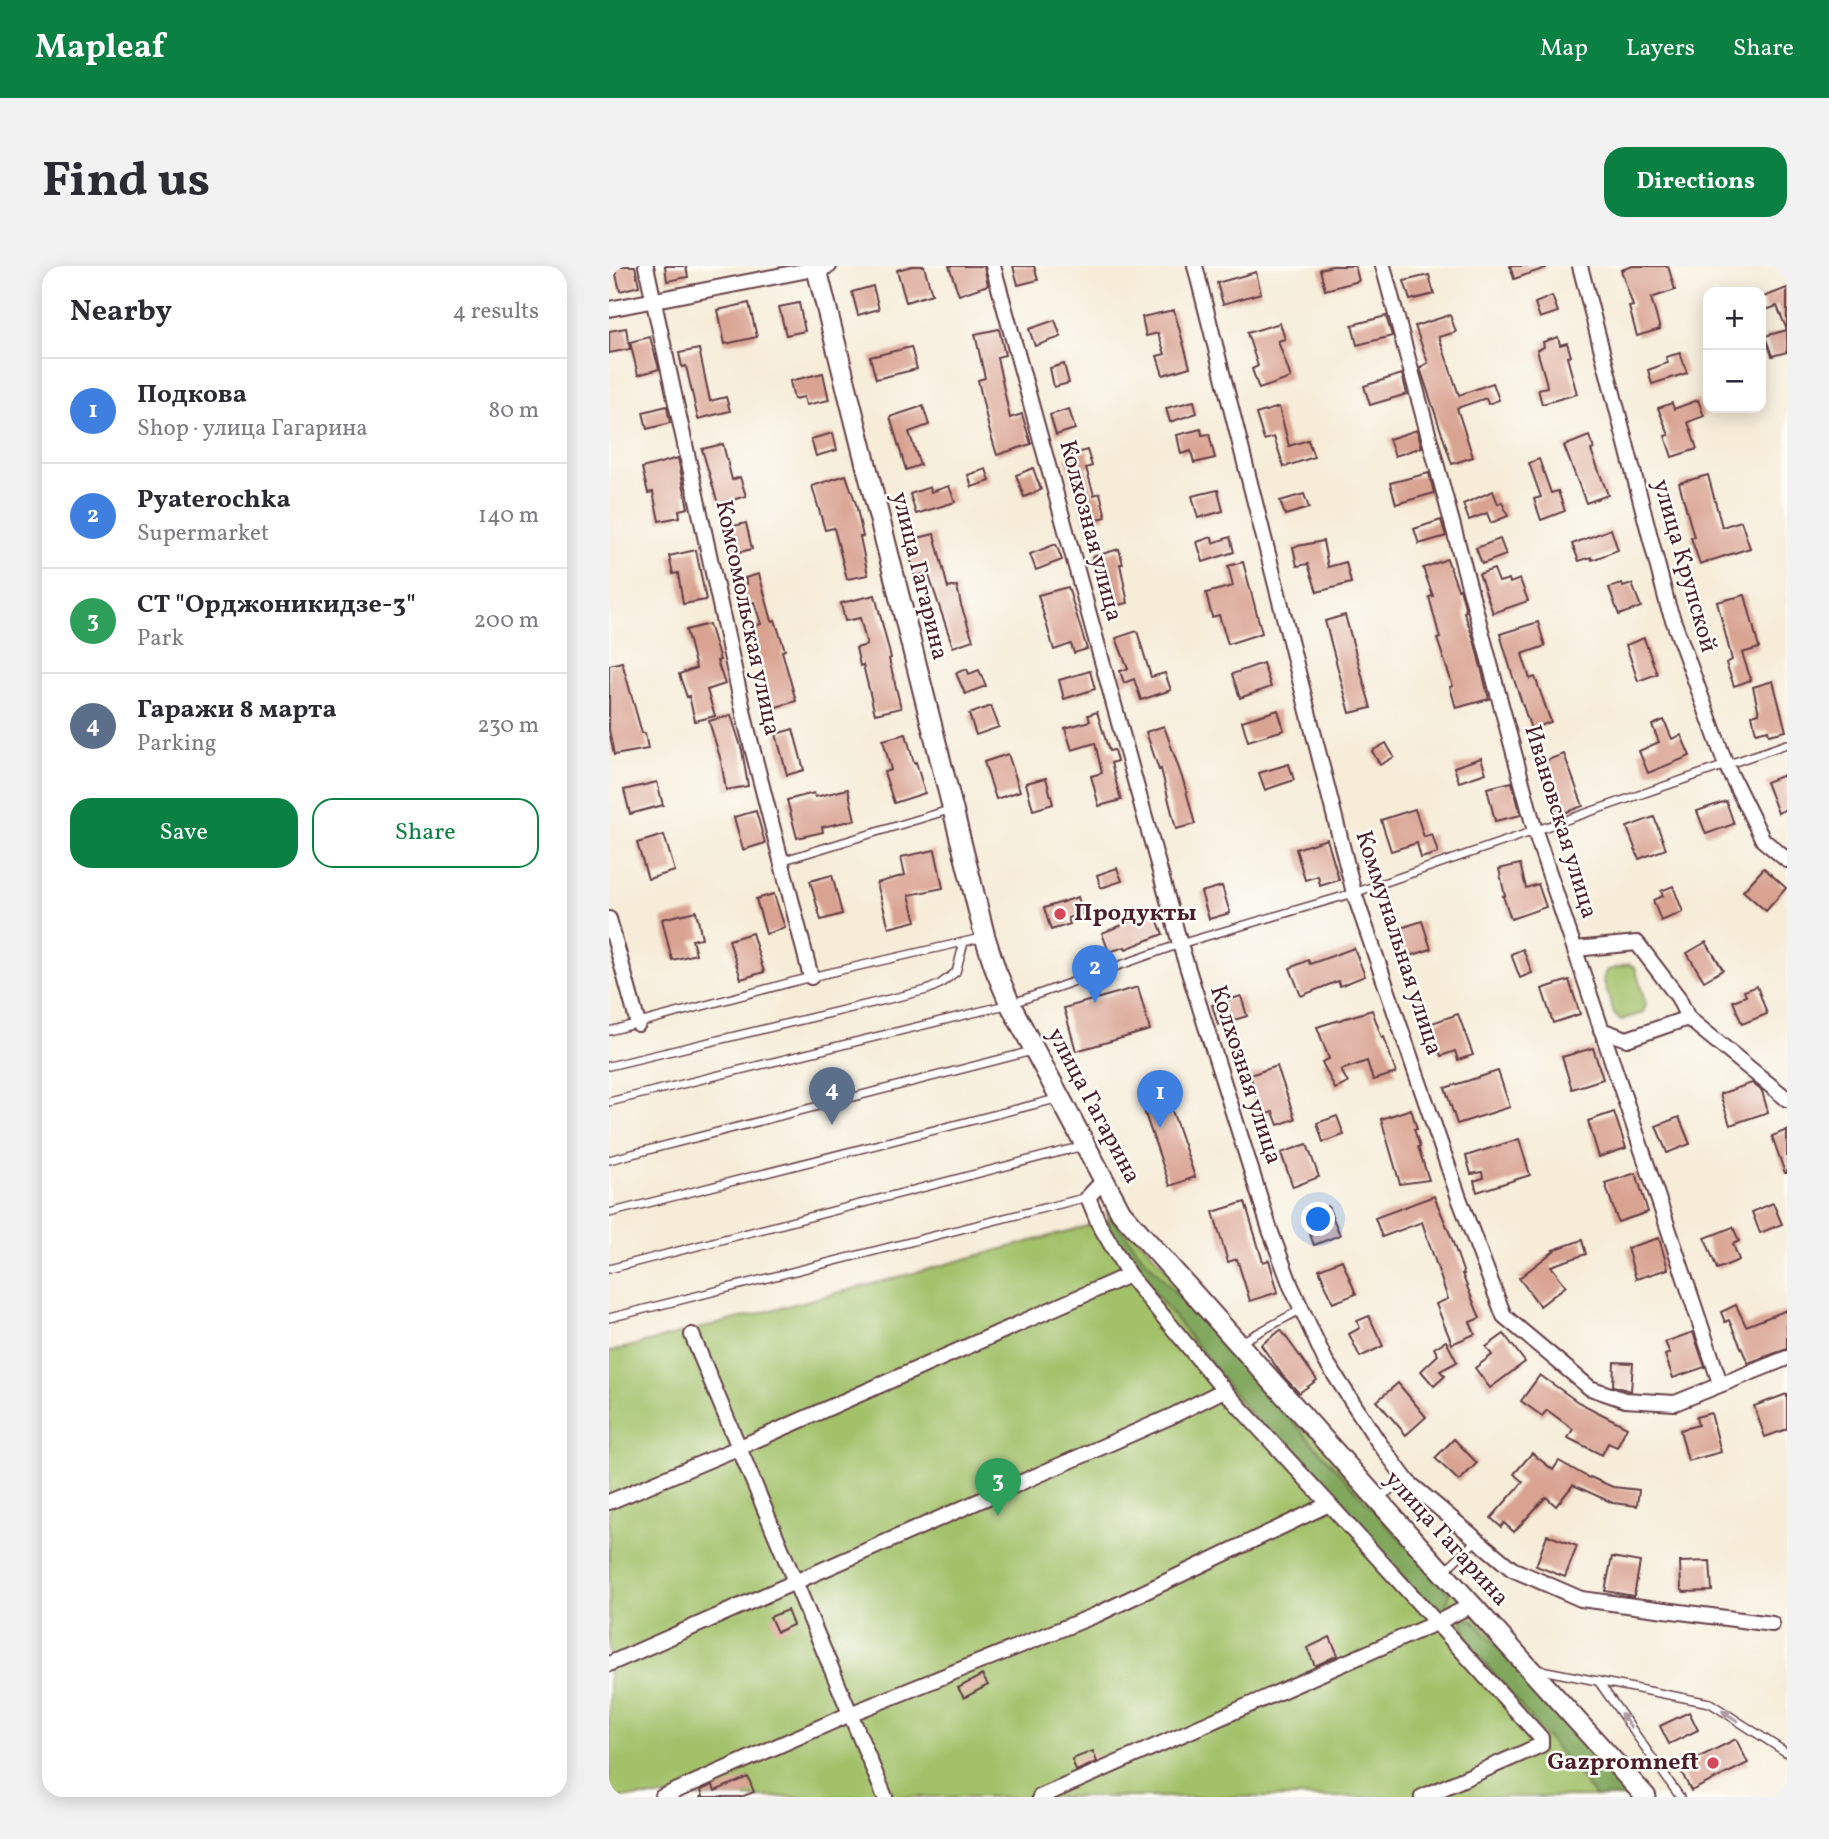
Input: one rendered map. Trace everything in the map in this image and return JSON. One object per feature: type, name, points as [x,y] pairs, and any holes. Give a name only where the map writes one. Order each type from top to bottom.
[{"type":"main road","name":"улица Гагарина","points":[[821,267],[985,937],[1010,1004],[1121,1212],[1646,1797]]},
{"type":"street","name":"Комсомольская улица","points":[[646,266],[747,727],[811,977]]},
{"type":"street","name":"Колхозная улица","points":[[993,266],[1180,944],[1270,1230],[1325,1360],[1408,1482],[1512,1569],[1581,1600],[1772,1624]]},
{"type":"street","name":"Коммунальная улица","points":[[1195,266],[1354,893],[1459,1198],[1504,1315],[1590,1388],[1625,1400],[1675,1403],[1787,1357]]},
{"type":"street","name":"Ивановская улица","points":[[1383,266],[1535,831],[1720,1383]]},
{"type":"street","name":"улица Крупской","points":[[1580,266],[1668,606],[1726,765],[1763,840],[1787,860]]},
{"type":"street","points":[[609,309],[821,267]]},
{"type":"street","points":[[609,919],[638,1024]]},
{"type":"street","points":[[1574,949],[1637,943],[1678,997],[1688,1018],[1787,1099]]},
{"type":"street","points":[[1601,1030],[1627,1039],[1688,1018]]},
{"type":"street","points":[[1104,1180],[1088,1196],[1098,1224],[1129,1275],[1224,1390],[1541,1738],[1541,1745],[1422,1797]]},
{"type":"street","points":[[609,1502],[1129,1275]]},
{"type":"street","points":[[692,1335],[885,1797]]},
{"type":"street","points":[[609,1664],[1172,1416],[1224,1390]]},
{"type":"street","points":[[662,1797],[850,1714],[1095,1615],[1329,1504]]},
{"type":"street","points":[[1040,1797],[1472,1605]]},
{"type":"lane","points":[[609,1102],[1010,1004],[1180,944],[1354,893],[1787,744]]},
{"type":"lane","points":[[781,861],[953,809]]},
{"type":"lane","points":[[609,1031],[811,977],[985,937]]},
{"type":"lane","points":[[609,1066],[927,990],[956,972],[964,942]]},
{"type":"lane","points":[[609,1160],[1035,1050]]},
{"type":"lane","points":[[609,1213],[1060,1098]]},
{"type":"lane","points":[[609,1269],[1086,1145]]},
{"type":"lane","points":[[609,1318],[1088,1196]]},
{"type":"lane","points":[[1238,1343],[1302,1310]]},
{"type":"lane","points":[[1376,1498],[1408,1482]]},
{"type":"lane","points":[[1443,1573],[1478,1540]]},
{"type":"lane","points":[[1528,1668],[1710,1703],[1787,1753]]},
{"type":"lane","points":[[1598,1681],[1680,1797]]},
{"type":"green space","points":[[1628,964],[1635,967],[1646,1005],[1643,1013],[1620,1020],[1614,1014],[1603,979],[1606,971]]},
{"type":"green space","points":[[1107,1211],[1143,1257],[1450,1594],[1446,1607],[1438,1616],[1247,1410],[1110,1235]]},
{"type":"green space","points":[[1120,1217],[1637,1797],[609,1797],[609,1352]]},
{"type":"green space","points":[[1462,1618],[1474,1621],[1631,1797],[1596,1797],[1468,1643]]},
{"type":"building","points":[[614,266],[635,266],[639,286],[620,291]]},
{"type":"building","points":[[665,266],[686,266],[688,277],[667,281]]},
{"type":"building","points":[[924,266],[932,294],[906,302],[897,270]]},
{"type":"building","points":[[949,266],[984,266],[988,285],[959,295]]},
{"type":"building","points":[[1013,266],[1034,266],[1038,280],[1018,285]]},
{"type":"building","points":[[1355,266],[1359,281],[1325,290],[1320,269]]},
{"type":"building","points":[[1510,266],[1545,266],[1546,268],[1514,279]]},
{"type":"building","points":[[1633,266],[1668,266],[1675,290],[1651,298],[1660,329],[1637,336],[1629,307],[1633,306],[1621,270]]},
{"type":"building","points":[[1256,272],[1261,293],[1223,304],[1217,283]]},
{"type":"building","points":[[1429,275],[1434,294],[1410,300],[1404,281]]},
{"type":"building","points":[[873,286],[879,309],[858,315],[852,292]]},
{"type":"building","points":[[1787,288],[1787,330],[1777,306],[1766,310],[1766,296]]},
{"type":"building","points":[[1552,296],[1558,312],[1540,318],[1535,303]]},
{"type":"building","points":[[749,303],[757,337],[725,344],[718,310]]},
{"type":"building","points":[[799,303],[805,331],[786,335],[779,307]]},
{"type":"building","points":[[1174,310],[1190,367],[1163,375],[1157,356],[1165,354],[1158,333],[1146,336],[1142,317]]},
{"type":"building","points":[[1450,315],[1456,332],[1439,337],[1459,395],[1493,383],[1499,400],[1488,404],[1486,398],[1457,408],[1473,457],[1452,464],[1420,368],[1428,363],[1415,326]]},
{"type":"building","points":[[1386,316],[1392,336],[1357,345],[1352,325]]},
{"type":"building","points":[[1055,320],[1061,337],[1035,346],[1029,329]]},
{"type":"building","points":[[1280,323],[1285,339],[1278,341],[1291,378],[1259,389],[1252,369],[1258,366],[1247,333]]},
{"type":"building","points":[[626,328],[630,349],[609,353],[609,331]]},
{"type":"building","points":[[999,329],[1005,355],[997,357],[1010,418],[1022,414],[1031,444],[997,455],[978,380],[985,378],[975,334]]},
{"type":"building","points":[[1787,330],[1787,352],[1772,356],[1766,336]]},
{"type":"building","points":[[650,337],[659,369],[638,375],[630,342]]},
{"type":"building","points":[[1558,337],[1560,345],[1567,343],[1571,356],[1567,357],[1577,394],[1542,404],[1538,389],[1547,387],[1537,350],[1544,347],[1543,342]]},
{"type":"building","points":[[911,347],[917,369],[876,379],[870,357]]},
{"type":"building","points":[[699,349],[710,401],[726,397],[730,411],[698,419],[686,366],[682,367],[679,353]]},
{"type":"building","points":[[1680,353],[1687,373],[1652,384],[1648,370],[1668,363],[1666,357]]},
{"type":"building","points":[[1064,364],[1069,383],[1054,387],[1050,368]]},
{"type":"building","points":[[823,373],[829,400],[806,405],[804,397],[794,399],[790,381]]},
{"type":"building","points":[[1402,374],[1407,394],[1370,405],[1364,386]]},
{"type":"building","points":[[1698,400],[1704,416],[1688,422],[1697,449],[1672,457],[1665,436],[1669,435],[1658,408],[1672,403],[1674,409]]},
{"type":"building","points":[[1194,401],[1197,413],[1170,422],[1166,408]]},
{"type":"building","points":[[667,406],[670,423],[647,429],[643,412]]},
{"type":"building","points":[[923,406],[929,425],[909,432],[920,465],[906,470],[890,417]]},
{"type":"building","points":[[1279,407],[1289,446],[1308,440],[1314,457],[1284,467],[1274,437],[1264,440],[1256,414]]},
{"type":"building","points":[[1069,409],[1075,429],[1056,435],[1050,415]]},
{"type":"building","points":[[1201,429],[1202,435],[1209,434],[1215,458],[1194,463],[1191,451],[1181,454],[1177,435]]},
{"type":"building","points":[[1417,430],[1422,447],[1395,456],[1389,439]]},
{"type":"building","points":[[833,433],[837,450],[816,456],[811,439]]},
{"type":"building","points":[[1589,436],[1594,449],[1591,450],[1608,495],[1586,503],[1564,446]]},
{"type":"building","points":[[723,444],[732,480],[740,477],[746,496],[718,504],[702,449]]},
{"type":"building","points":[[1087,450],[1092,466],[1086,468],[1094,495],[1100,493],[1106,517],[1085,522],[1065,457]]},
{"type":"building","points":[[678,458],[688,508],[679,510],[680,517],[659,521],[653,492],[648,493],[642,468]]},
{"type":"building","points":[[1539,459],[1551,493],[1558,491],[1565,511],[1541,520],[1534,499],[1541,497],[1529,463]]},
{"type":"building","points":[[1033,468],[1041,490],[1024,497],[1016,475]]},
{"type":"building","points":[[986,469],[990,481],[972,487],[968,475]]},
{"type":"building","points":[[1429,473],[1434,493],[1396,504],[1390,483]]},
{"type":"building","points":[[846,475],[856,504],[868,575],[847,579],[834,528],[825,530],[812,486]]},
{"type":"building","points":[[1708,475],[1722,527],[1741,521],[1750,548],[1700,564],[1691,538],[1694,537],[1679,483]]},
{"type":"building","points":[[949,486],[955,502],[916,514],[910,494],[930,487],[931,492]]},
{"type":"building","points":[[1218,490],[1223,511],[1198,518],[1192,496]]},
{"type":"building","points":[[1493,491],[1498,504],[1502,502],[1508,516],[1491,523],[1487,513],[1469,520],[1463,504]]},
{"type":"building","points":[[1304,494],[1309,508],[1285,515],[1280,501]]},
{"type":"building","points":[[1441,520],[1446,536],[1419,544],[1414,529]]},
{"type":"building","points":[[746,523],[752,549],[732,554],[726,528]]},
{"type":"building","points":[[1611,529],[1618,550],[1592,560],[1591,557],[1579,561],[1572,544]]},
{"type":"building","points":[[934,534],[948,588],[957,586],[973,640],[953,647],[928,573],[915,576],[906,541]]},
{"type":"building","points":[[1212,537],[1213,543],[1230,537],[1234,552],[1203,562],[1197,542]]},
{"type":"building","points":[[1500,539],[1506,555],[1482,564],[1476,548]]},
{"type":"building","points":[[1323,541],[1328,567],[1346,562],[1351,583],[1317,592],[1308,564],[1297,566],[1293,547]]},
{"type":"building","points":[[1056,544],[1062,560],[1036,570],[1030,554]]},
{"type":"building","points":[[1119,549],[1128,603],[1108,607],[1101,570],[1096,571],[1092,557]]},
{"type":"building","points":[[696,550],[706,600],[683,604],[678,573],[673,574],[669,556]]},
{"type":"building","points":[[1447,559],[1458,589],[1460,588],[1466,611],[1464,612],[1489,699],[1456,708],[1450,687],[1453,686],[1437,639],[1440,638],[1429,597],[1433,596],[1423,568]]},
{"type":"building","points":[[1243,562],[1262,633],[1228,644],[1219,615],[1212,617],[1206,593],[1233,586],[1228,566]]},
{"type":"building","points":[[1494,569],[1499,582],[1509,579],[1510,583],[1520,579],[1528,601],[1493,613],[1479,574]]},
{"type":"building","points":[[759,574],[772,621],[775,620],[785,650],[782,651],[796,701],[773,708],[750,628],[761,624],[754,602],[743,605],[737,586],[747,584],[745,578]]},
{"type":"building","points":[[1622,584],[1623,587],[1632,584],[1641,607],[1619,615],[1609,588]]},
{"type":"building","points":[[1068,587],[1087,649],[1074,653],[1071,644],[1054,650],[1038,595]]},
{"type":"building","points":[[875,595],[901,708],[875,714],[856,648],[867,645],[860,618],[845,621],[841,603]]},
{"type":"building","points":[[1745,595],[1759,648],[1742,653],[1751,680],[1734,686],[1726,663],[1732,660],[1717,602]]},
{"type":"building","points":[[1345,615],[1371,708],[1350,713],[1325,621]]},
{"type":"building","points":[[1538,622],[1545,646],[1522,654],[1530,679],[1535,677],[1551,722],[1531,729],[1500,634]]},
{"type":"building","points":[[709,624],[725,684],[707,690],[715,716],[695,721],[689,696],[687,697],[679,674],[696,668],[686,630]]},
{"type":"building","points":[[1137,631],[1151,677],[1165,673],[1171,690],[1141,700],[1134,679],[1124,683],[1120,671],[1128,669],[1116,638]]},
{"type":"building","points":[[1644,638],[1657,674],[1638,681],[1626,645]]},
{"type":"building","points":[[622,662],[648,749],[614,755],[609,730],[609,665]]},
{"type":"building","points":[[1263,663],[1271,687],[1240,698],[1232,674]]},
{"type":"building","points":[[967,669],[969,674],[979,670],[986,686],[965,694],[956,673]]},
{"type":"building","points":[[1090,671],[1095,689],[1064,699],[1059,680]]},
{"type":"building","points":[[1773,681],[1786,731],[1769,735],[1768,730],[1756,733],[1752,715],[1759,713],[1753,687]]},
{"type":"building","points":[[991,706],[999,727],[976,735],[969,714]]},
{"type":"building","points":[[1278,710],[1284,730],[1248,741],[1242,721]]},
{"type":"building","points":[[1097,712],[1109,751],[1114,750],[1117,761],[1111,763],[1121,800],[1099,806],[1091,776],[1102,773],[1095,743],[1072,750],[1065,728],[1090,721],[1088,715]]},
{"type":"building","points":[[731,715],[742,750],[748,786],[726,790],[709,721]]},
{"type":"building","points":[[1664,720],[1672,739],[1681,735],[1690,756],[1648,773],[1639,751],[1659,742],[1652,725]]},
{"type":"building","points":[[1164,726],[1195,824],[1176,829],[1161,769],[1159,770],[1146,732]]},
{"type":"building","points":[[793,729],[804,770],[787,775],[776,734]]},
{"type":"building","points":[[906,734],[925,793],[894,803],[884,772],[891,770],[883,740]]},
{"type":"building","points":[[1386,743],[1394,757],[1380,765],[1372,751]]},
{"type":"building","points":[[1008,754],[1020,791],[996,799],[984,762]]},
{"type":"building","points":[[1564,754],[1583,806],[1558,815],[1539,763]]},
{"type":"building","points":[[1481,758],[1486,773],[1459,782],[1454,767]]},
{"type":"building","points":[[1289,764],[1294,780],[1265,790],[1259,773]]},
{"type":"building","points":[[1787,774],[1787,809],[1778,813],[1766,782]]},
{"type":"building","points":[[1046,778],[1053,804],[1033,810],[1026,783]]},
{"type":"building","points":[[657,782],[663,805],[630,814],[624,790]]},
{"type":"building","points":[[1512,782],[1521,815],[1495,821],[1487,788]]},
{"type":"building","points":[[848,789],[855,820],[822,827],[823,832],[797,838],[787,800]]},
{"type":"building","points":[[1726,801],[1734,824],[1706,834],[1697,811]]},
{"type":"building","points":[[1415,809],[1424,837],[1432,834],[1438,853],[1421,858],[1417,843],[1391,851],[1381,820]]},
{"type":"building","points":[[756,811],[765,843],[743,850],[734,817]]},
{"type":"building","points":[[1654,817],[1666,849],[1639,859],[1627,827]]},
{"type":"building","points":[[664,835],[675,871],[648,879],[637,843]]},
{"type":"building","points":[[1327,839],[1339,880],[1320,886],[1318,876],[1305,880],[1296,849]]},
{"type":"building","points":[[935,850],[943,888],[909,895],[916,921],[889,928],[877,883],[905,875],[901,857]]},
{"type":"building","points":[[1520,864],[1526,888],[1538,884],[1546,907],[1511,919],[1503,896],[1499,869]]},
{"type":"building","points":[[1117,868],[1122,881],[1101,888],[1097,875]]},
{"type":"building","points":[[1764,868],[1786,888],[1766,911],[1743,891]]},
{"type":"building","points":[[832,875],[842,914],[821,920],[810,881]]},
{"type":"building","points":[[1222,886],[1230,913],[1209,919],[1201,892]]},
{"type":"building","points":[[1673,886],[1683,912],[1661,921],[1653,900],[1663,896],[1661,891]]},
{"type":"building","points":[[774,894],[785,928],[766,934],[756,899]]},
{"type":"building","points":[[1078,897],[1083,913],[1068,918],[1070,924],[1051,930],[1044,908]]},
{"type":"building","points":[[696,911],[702,938],[692,940],[696,954],[672,960],[662,919]]},
{"type":"building","points":[[1154,912],[1163,934],[1126,949],[1125,947],[1109,952],[1102,933]]},
{"type":"building","points":[[1422,921],[1431,949],[1401,959],[1392,931]]},
{"type":"building","points":[[752,933],[764,972],[741,979],[729,940]]},
{"type":"building","points":[[1706,942],[1723,970],[1704,981],[1687,953]]},
{"type":"building","points":[[1354,948],[1365,976],[1340,986],[1338,981],[1301,996],[1290,968],[1308,960],[1310,964]]},
{"type":"building","points":[[1523,949],[1532,973],[1520,978],[1511,954]]},
{"type":"building","points":[[1569,980],[1580,1014],[1553,1023],[1542,989]]},
{"type":"building","points":[[1757,986],[1767,1014],[1742,1024],[1733,1001],[1746,996],[1744,991]]},
{"type":"building","points":[[1138,987],[1150,1030],[1076,1051],[1064,1008]]},
{"type":"building","points":[[1241,996],[1247,1016],[1218,1025],[1212,1005]]},
{"type":"building","points":[[1372,1010],[1396,1073],[1373,1080],[1367,1061],[1341,1070],[1348,1083],[1335,1089],[1322,1062],[1329,1059],[1317,1027]]},
{"type":"building","points":[[1458,1014],[1473,1055],[1458,1060],[1455,1051],[1441,1056],[1429,1024]]},
{"type":"building","points":[[1593,1048],[1603,1079],[1572,1089],[1562,1057]]},
{"type":"building","points":[[1277,1066],[1295,1119],[1278,1125],[1273,1112],[1263,1115],[1250,1075]]},
{"type":"building","points":[[1498,1071],[1510,1107],[1457,1124],[1445,1088]]},
{"type":"building","points":[[1752,1083],[1762,1091],[1768,1112],[1730,1125],[1720,1094]]},
{"type":"building","points":[[1166,1093],[1195,1177],[1170,1186],[1141,1102]]},
{"type":"building","points":[[1411,1109],[1417,1129],[1414,1129],[1418,1147],[1429,1180],[1400,1184],[1381,1119]]},
{"type":"building","points":[[1614,1112],[1626,1148],[1599,1157],[1588,1121]]},
{"type":"building","points":[[1337,1116],[1344,1135],[1323,1142],[1317,1123]]},
{"type":"building","points":[[1679,1117],[1690,1144],[1667,1153],[1656,1126]]},
{"type":"building","points":[[1787,1130],[1787,1173],[1785,1173],[1772,1136]]},
{"type":"building","points":[[1519,1139],[1530,1175],[1477,1192],[1474,1181],[1483,1178],[1482,1172],[1471,1174],[1466,1156]]},
{"type":"building","points":[[1307,1144],[1319,1177],[1293,1187],[1281,1153]]},
{"type":"building","points":[[1636,1173],[1648,1212],[1618,1222],[1605,1183]]},
{"type":"building","points":[[1434,1196],[1480,1318],[1470,1322],[1475,1334],[1452,1344],[1436,1304],[1448,1299],[1422,1222],[1382,1237],[1375,1218]]},
{"type":"building","points":[[1245,1202],[1263,1262],[1269,1260],[1278,1292],[1250,1301],[1237,1259],[1228,1262],[1213,1212]]},
{"type":"building","points":[[1773,1203],[1782,1224],[1760,1233],[1752,1212]]},
{"type":"building","points":[[1328,1206],[1340,1235],[1314,1245],[1303,1216]]},
{"type":"building","points":[[1733,1227],[1739,1241],[1733,1244],[1739,1260],[1717,1269],[1705,1238]]},
{"type":"building","points":[[1659,1238],[1668,1269],[1636,1279],[1627,1248]]},
{"type":"building","points":[[1582,1240],[1586,1254],[1551,1266],[1566,1286],[1540,1306],[1519,1278],[1553,1250]]},
{"type":"building","points":[[1342,1260],[1356,1294],[1333,1303],[1319,1269]]},
{"type":"building","points":[[1736,1305],[1746,1326],[1787,1310],[1787,1349],[1748,1363],[1729,1320],[1725,1322],[1721,1312]]},
{"type":"building","points":[[1369,1316],[1383,1346],[1360,1357],[1349,1334],[1360,1328],[1357,1321]]},
{"type":"building","points":[[1281,1330],[1317,1380],[1299,1393],[1261,1345]]},
{"type":"building","points":[[1693,1332],[1705,1367],[1673,1378],[1665,1355],[1670,1353],[1665,1342]]},
{"type":"building","points":[[1504,1334],[1525,1362],[1490,1388],[1475,1368],[1492,1355],[1486,1347]]},
{"type":"building","points":[[1446,1341],[1457,1362],[1440,1371],[1445,1376],[1434,1386],[1421,1371],[1438,1355],[1434,1348]]},
{"type":"building","points":[[1614,1362],[1633,1363],[1631,1391],[1613,1386]]},
{"type":"building","points":[[1540,1375],[1578,1402],[1627,1427],[1617,1447],[1608,1443],[1602,1455],[1568,1438],[1573,1429],[1547,1410],[1542,1416],[1521,1401]]},
{"type":"building","points":[[1398,1383],[1426,1417],[1406,1435],[1377,1401]]},
{"type":"building","points":[[1787,1394],[1787,1429],[1765,1437],[1754,1406]]},
{"type":"building","points":[[1711,1413],[1721,1452],[1688,1461],[1680,1430],[1698,1425],[1696,1417]]},
{"type":"building","points":[[1454,1439],[1477,1463],[1459,1481],[1435,1458]]},
{"type":"building","points":[[1532,1453],[1553,1470],[1559,1461],[1589,1478],[1613,1487],[1639,1490],[1637,1506],[1613,1503],[1573,1485],[1556,1506],[1546,1497],[1514,1532],[1504,1523],[1501,1527],[1491,1518],[1523,1482],[1514,1474]]},
{"type":"building","points":[[1547,1535],[1577,1546],[1565,1577],[1536,1566]]},
{"type":"building","points":[[1612,1557],[1640,1562],[1634,1596],[1605,1591]]},
{"type":"building","points":[[1710,1561],[1712,1591],[1684,1592],[1681,1589],[1680,1562]]},
{"type":"building","points":[[787,1610],[793,1625],[777,1632],[770,1617]]},
{"type":"building","points":[[1330,1637],[1338,1655],[1315,1666],[1307,1648]]},
{"type":"building","points":[[982,1675],[988,1685],[964,1698],[958,1688]]},
{"type":"building","points":[[1689,1712],[1698,1730],[1669,1744],[1660,1726]]},
{"type":"building","points":[[1736,1739],[1748,1763],[1691,1791],[1679,1767]]},
{"type":"building","points":[[1093,1751],[1097,1762],[1076,1771],[1072,1759]]},
{"type":"building","points":[[748,1777],[754,1792],[741,1797],[700,1797],[703,1796],[701,1790],[713,1785],[715,1791]]},
{"type":"place","name":"Продукты","points":[[1060,914]]},
{"type":"place","name":"Pyaterochka","points":[[1095,1003]]},
{"type":"place","name":"Гаражи 8 марта","points":[[832,1125]]},
{"type":"place","name":"Подкова","points":[[1160,1128]]},
{"type":"place","name":"СТ \"Орджоникидзе-3\"","points":[[998,1516]]},
{"type":"place","name":"Gazpromneft","points":[[1713,1763]]}]
